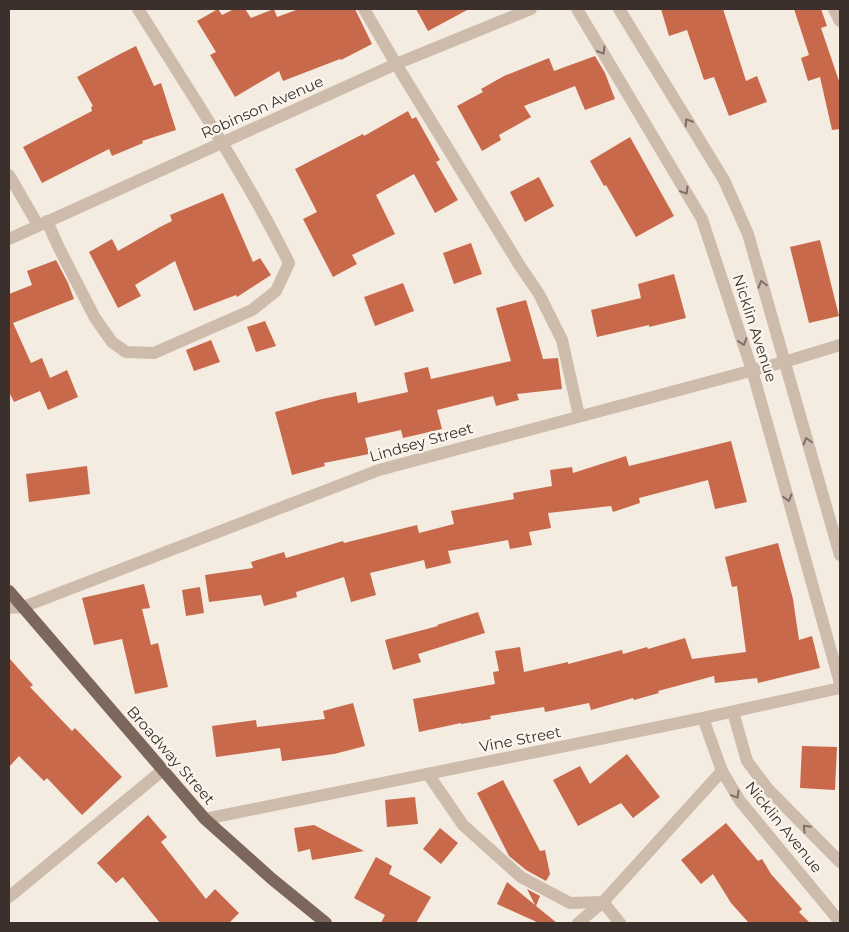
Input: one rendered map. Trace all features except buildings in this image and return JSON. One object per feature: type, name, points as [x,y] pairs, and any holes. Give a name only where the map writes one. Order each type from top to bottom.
[{"type":"main road","name":"Broadway Street","points":[[9,591],[205,820],[326,923]]},
{"type":"street","points":[[9,175],[58,246],[95,318],[112,342],[126,352],[154,353],[252,310],[276,291],[289,263],[270,224],[138,9]]},
{"type":"street","points":[[364,9],[520,266],[539,294],[562,340],[579,416]]},
{"type":"street","name":"Robinson Avenue","points":[[9,238],[396,64],[531,9]]},
{"type":"street","name":"Nicklin Avenue","points":[[577,9],[702,219],[752,370],[840,683]]},
{"type":"street","name":"Nicklin Avenue","points":[[619,9],[724,180],[748,234],[840,555]]},
{"type":"street","points":[[834,9],[840,21]]},
{"type":"street","name":"Lindsey Street","points":[[9,608],[23,607],[379,470],[784,362],[840,345]]},
{"type":"street","name":"Vine Street","points":[[205,820],[733,712],[840,688]]},
{"type":"street","name":"Nicklin Avenue","points":[[733,712],[748,762],[768,789],[840,862]]},
{"type":"street","name":"Nicklin Avenue","points":[[703,718],[722,771],[740,801],[840,922]]},
{"type":"street","points":[[9,897],[163,770]]},
{"type":"street","points":[[578,923],[602,902],[722,771]]},
{"type":"street","points":[[428,774],[463,825],[521,878],[570,903],[602,902]]},
{"type":"street","points":[[602,902],[620,923]]}]
